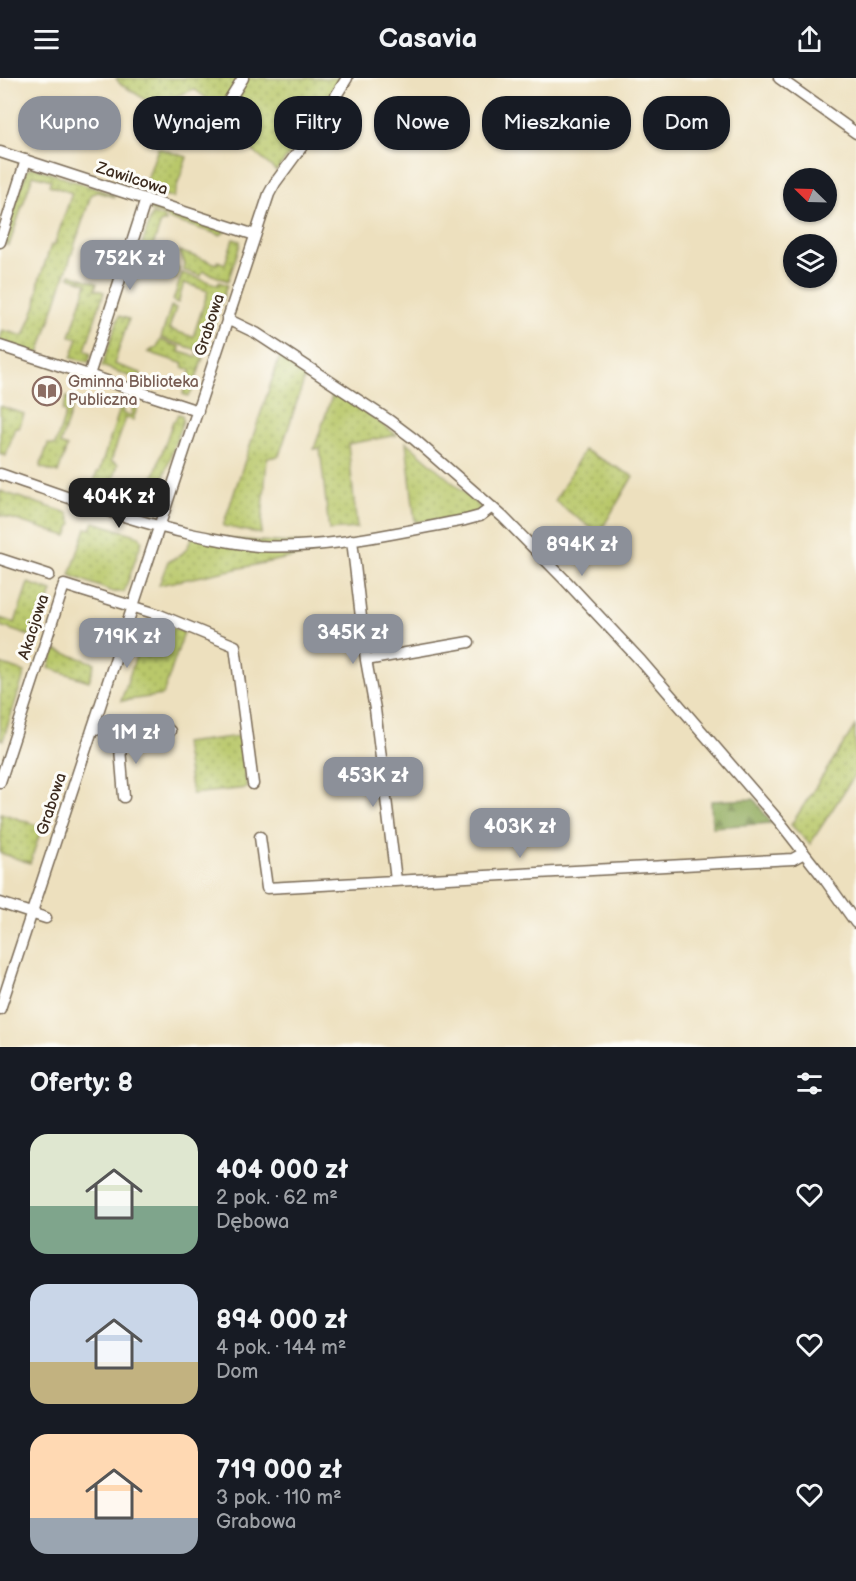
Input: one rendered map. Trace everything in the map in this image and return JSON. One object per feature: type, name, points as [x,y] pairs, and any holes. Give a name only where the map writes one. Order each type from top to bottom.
[{"type":"street","points":[[232,96],[243,78]]},
{"type":"street","name":"Grabowa","points":[[0,1009],[255,235],[273,187],[311,135],[347,78]]},
{"type":"street","points":[[778,78],[856,133]]},
{"type":"street","name":"Zawilcowa","points":[[0,152],[255,235]]},
{"type":"street","points":[[0,242],[26,160]]},
{"type":"street","points":[[89,375],[146,199]]},
{"type":"street","points":[[227,320],[256,333],[390,421],[492,507],[641,661],[804,853],[856,923]]},
{"type":"street","points":[[0,346],[198,411]]},
{"type":"street","points":[[0,474],[159,527],[258,546],[352,540],[465,520],[480,516],[492,507]]},
{"type":"street","points":[[352,540],[396,880]]},
{"type":"street","points":[[0,559],[49,575]]},
{"type":"street","name":"Akacjowa","points":[[0,782],[64,585],[133,607]]},
{"type":"street","points":[[133,607],[229,642],[236,648],[253,784]]},
{"type":"street","points":[[366,660],[469,642]]},
{"type":"street","points":[[93,727],[119,736],[170,730]]},
{"type":"street","points":[[119,736],[124,797]]},
{"type":"street","points":[[260,837],[267,888],[793,859],[804,853]]},
{"type":"street","points":[[0,903],[46,918]]},
{"type":"green space","points":[[116,78],[341,78],[330,96],[274,96],[274,150],[293,150],[276,171],[252,150],[262,150],[262,96],[203,96],[194,89],[176,96],[139,96],[120,84]]},
{"type":"green space","points":[[157,150],[187,157],[173,198],[144,188]]},
{"type":"green space","points":[[33,167],[115,197],[97,192],[91,195],[39,354],[0,342],[2,330],[24,336],[36,305],[39,281],[51,245],[54,246],[72,193],[49,185],[51,180],[33,175],[9,245],[6,245],[4,240],[27,170]]},
{"type":"green space","points":[[152,206],[225,232],[220,235],[168,219],[166,215],[148,210]]},
{"type":"green space","points":[[152,214],[164,218],[166,222],[161,222],[146,267],[167,274],[171,265],[179,268],[176,279],[135,266]]},
{"type":"green space","points":[[233,239],[240,241],[240,245],[228,281],[203,271],[201,276],[183,270],[185,264],[179,251],[217,264],[218,261],[225,264]]},
{"type":"green space","points":[[182,273],[218,285],[219,282],[227,285],[204,355],[197,353],[197,350],[161,338],[171,306],[176,308],[169,329],[193,337],[208,291],[184,283],[178,303],[173,301]]},
{"type":"green space","points":[[70,274],[97,283],[95,289],[104,292],[85,350],[91,353],[89,362],[71,358],[78,338],[70,336],[87,283],[69,277]]},
{"type":"green space","points":[[119,316],[129,319],[114,364],[141,373],[139,380],[102,366]]},
{"type":"green space","points":[[160,340],[180,347],[179,352],[203,358],[188,396],[183,394],[191,370],[183,367],[184,364],[148,352],[157,347]]},
{"type":"green space","points":[[281,353],[307,371],[279,456],[267,458],[261,534],[223,526]]},
{"type":"green space","points":[[334,390],[397,435],[348,444],[357,528],[329,530],[320,448],[314,449]]},
{"type":"green space","points":[[67,397],[80,401],[81,404],[74,402],[60,444],[67,447],[58,473],[40,467],[48,444],[55,445],[66,413],[62,411]]},
{"type":"green space","points":[[134,401],[139,402],[133,420],[126,418],[111,461],[118,464],[110,491],[93,485],[121,406],[124,407],[122,413],[131,416]]},
{"type":"green space","points":[[0,406],[24,414],[19,428],[15,427],[6,456],[0,454]]},
{"type":"green space","points":[[178,414],[182,415],[183,420],[154,506],[148,511],[145,502],[173,421]]},
{"type":"green space","points":[[406,442],[482,508],[482,512],[463,518],[415,522]]},
{"type":"green space","points":[[584,450],[633,476],[599,534],[555,501]]},
{"type":"green space","points":[[0,491],[68,513],[72,523],[67,536],[0,515]]},
{"type":"green space","points":[[94,522],[139,536],[142,541],[124,592],[113,592],[70,575],[86,528],[91,529]]},
{"type":"green space","points":[[192,537],[346,546],[159,585],[168,561],[183,552]]},
{"type":"green space","points":[[28,583],[52,591],[36,638],[0,626],[0,618],[15,623]]},
{"type":"green space","points":[[148,620],[184,632],[163,695],[121,701]]},
{"type":"green space","points":[[55,650],[95,663],[89,681],[49,668]]},
{"type":"green space","points":[[0,664],[25,672],[3,740],[0,739]]},
{"type":"green space","points":[[855,726],[856,773],[810,844],[791,825]]},
{"type":"green space","points":[[239,736],[247,788],[192,794],[184,743]]},
{"type":"green space","points":[[754,799],[771,823],[712,827],[711,801]]},
{"type":"green space","points":[[1,813],[42,827],[30,863],[0,853]]},
{"type":"place","name":"Gminna Biblioteka Publiczna","points":[[47,391]]}]
